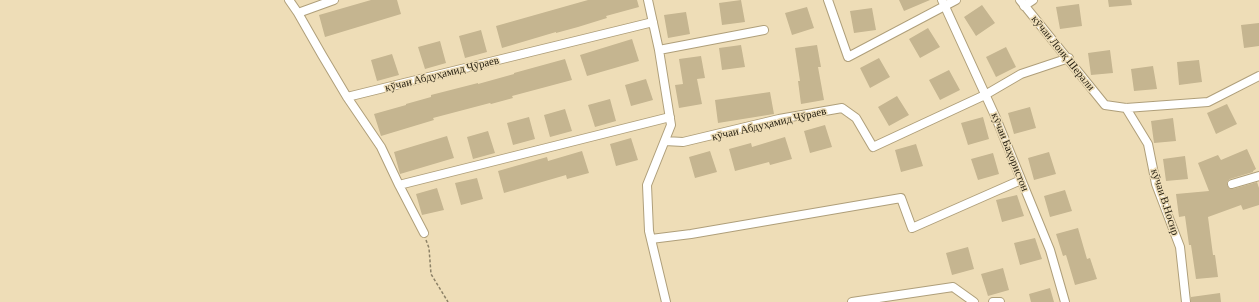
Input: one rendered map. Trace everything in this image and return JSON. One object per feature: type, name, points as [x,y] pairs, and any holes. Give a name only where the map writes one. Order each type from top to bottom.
[{"type":"street","points":[[289,0],[347,97],[381,147],[424,233]]},
{"type":"street","points":[[298,13],[334,0]]},
{"type":"street","points":[[648,0],[659,50],[671,125],[647,185],[649,231],[666,302]]},
{"type":"street","points":[[828,0],[848,57],[943,3],[956,0]]},
{"type":"street","points":[[1022,3],[1033,0]]},
{"type":"street","name":"кӯчаи Баҳористон","points":[[943,3],[986,95],[1050,250],[1065,302]]},
{"type":"street","name":"кӯчаи Лоиқ Шерали","points":[[1022,3],[1069,58],[1106,105],[1126,108]]},
{"type":"street","name":"кӯчаи Абдуҳамид Ҷӯраев","points":[[347,97],[653,22]]},
{"type":"street","points":[[659,50],[764,30]]},
{"type":"street","points":[[986,95],[1021,74],[1069,58]]},
{"type":"street","points":[[1126,108],[1208,102],[1259,76]]},
{"type":"street","name":"кӯчаи Абдуҳамид Ҷӯраев","points":[[665,141],[683,142],[779,119],[842,108],[856,118],[872,147],[986,95]]},
{"type":"street","name":"кӯчаи В.Носир","points":[[1126,108],[1148,144],[1156,184],[1180,247],[1186,302]]},
{"type":"street","points":[[399,185],[670,117]]},
{"type":"street","points":[[1232,184],[1259,176]]},
{"type":"street","points":[[651,239],[691,234],[901,198],[912,228],[1021,180]]},
{"type":"street","points":[[852,302],[953,287],[974,302]]},
{"type":"street","points":[[993,302],[1000,302]]},
{"type":"path","points":[[424,233],[429,248],[431,274],[448,302]]},
{"type":"building","points":[[371,0],[397,0],[401,14],[325,37],[319,15]]},
{"type":"building","points":[[588,0],[637,0],[639,7],[606,16],[607,18],[578,27],[502,48],[496,26]]},
{"type":"building","points":[[741,0],[745,22],[722,25],[719,3]]},
{"type":"building","points":[[899,0],[930,0],[904,11]]},
{"type":"building","points":[[1108,0],[1131,0],[1132,5],[1109,7]]},
{"type":"building","points":[[1079,4],[1082,26],[1060,29],[1056,7]]},
{"type":"building","points":[[982,5],[995,23],[976,36],[964,17]]},
{"type":"building","points":[[807,7],[814,28],[792,35],[785,13]]},
{"type":"building","points":[[872,8],[876,30],[854,33],[850,11]]},
{"type":"building","points":[[686,12],[690,34],[668,38],[664,15]]},
{"type":"building","points":[[1259,23],[1259,46],[1244,48],[1241,25]]},
{"type":"building","points":[[928,28],[940,47],[920,58],[909,39]]},
{"type":"building","points":[[481,30],[487,52],[465,58],[459,36]]},
{"type":"building","points":[[632,39],[639,61],[587,76],[580,55]]},
{"type":"building","points":[[440,41],[446,63],[425,69],[418,47]]},
{"type":"building","points":[[741,45],[745,67],[722,70],[719,48]]},
{"type":"building","points":[[817,45],[821,67],[818,67],[824,100],[801,104],[798,81],[800,81],[795,48]]},
{"type":"building","points":[[1006,47],[1016,67],[996,77],[986,57]]},
{"type":"building","points":[[1110,50],[1113,73],[1091,75],[1088,53]]},
{"type":"building","points":[[392,54],[399,75],[377,81],[371,60]]},
{"type":"building","points":[[701,56],[705,78],[697,79],[702,104],[679,108],[675,85],[683,84],[679,59]]},
{"type":"building","points":[[879,58],[890,77],[870,88],[860,68]]},
{"type":"building","points":[[565,59],[572,80],[512,96],[513,98],[433,118],[434,120],[381,136],[374,114],[431,97],[431,95],[478,84]]},
{"type":"building","points":[[1199,60],[1202,82],[1179,85],[1177,62]]},
{"type":"building","points":[[1153,66],[1157,89],[1134,91],[1131,69]]},
{"type":"building","points":[[949,70],[960,90],[940,100],[929,80]]},
{"type":"building","points":[[646,79],[653,100],[631,106],[625,85]]},
{"type":"building","points":[[770,92],[774,114],[718,123],[715,100]]},
{"type":"building","points":[[897,96],[909,115],[889,126],[878,107]]},
{"type":"building","points":[[610,99],[616,121],[595,127],[588,105]]},
{"type":"building","points":[[1227,104],[1237,124],[1216,134],[1207,113]]},
{"type":"building","points":[[1030,107],[1036,128],[1014,134],[1008,113]]},
{"type":"building","points":[[565,109],[572,131],[550,137],[544,115]]},
{"type":"building","points":[[529,117],[535,139],[513,145],[507,123]]},
{"type":"building","points":[[983,117],[989,139],[968,145],[961,123]]},
{"type":"building","points":[[1173,118],[1176,141],[1154,143],[1151,121]]},
{"type":"building","points":[[825,125],[832,147],[810,153],[804,131]]},
{"type":"building","points":[[488,131],[495,153],[473,159],[467,137]]},
{"type":"building","points":[[447,136],[454,158],[400,174],[394,152]]},
{"type":"building","points":[[785,137],[792,159],[770,165],[769,162],[735,171],[729,149],[751,143],[752,147]]},
{"type":"building","points":[[631,138],[638,160],[616,166],[610,144]]},
{"type":"building","points":[[916,144],[923,166],[901,172],[895,150]]},
{"type":"building","points":[[1247,149],[1256,169],[1253,172],[1230,179],[1227,182],[1227,185],[1229,188],[1233,189],[1257,182],[1259,188],[1259,205],[1243,210],[1241,205],[1208,217],[1213,255],[1215,255],[1218,277],[1196,279],[1185,216],[1179,217],[1176,194],[1209,191],[1198,163],[1218,155],[1221,160]]},
{"type":"building","points":[[582,151],[589,173],[567,179],[566,175],[504,193],[498,171],[547,157],[548,161]]},
{"type":"building","points":[[710,151],[717,172],[695,178],[689,157]]},
{"type":"building","points":[[1049,152],[1056,174],[1034,180],[1028,158]]},
{"type":"building","points":[[993,153],[999,174],[978,180],[971,159]]},
{"type":"building","points":[[1185,156],[1188,179],[1166,181],[1163,159]]},
{"type":"building","points":[[477,178],[483,199],[461,205],[455,183]]},
{"type":"building","points":[[437,188],[444,210],[422,215],[416,194]]},
{"type":"building","points":[[1065,190],[1072,211],[1050,217],[1044,196]]},
{"type":"building","points":[[1017,195],[1024,216],[1002,222],[996,200]]},
{"type":"building","points":[[1078,228],[1087,259],[1090,258],[1097,279],[1075,285],[1066,255],[1063,256],[1056,234]]},
{"type":"building","points":[[1035,238],[1042,259],[1020,265],[1014,243]]},
{"type":"building","points":[[968,247],[974,269],[952,275],[946,253]]},
{"type":"building","points":[[1003,268],[1009,290],[988,296],[981,274]]},
{"type":"building","points":[[1050,288],[1054,302],[1031,302],[1029,294]]},
{"type":"building","points":[[1220,293],[1221,302],[1191,302],[1191,297]]}]
